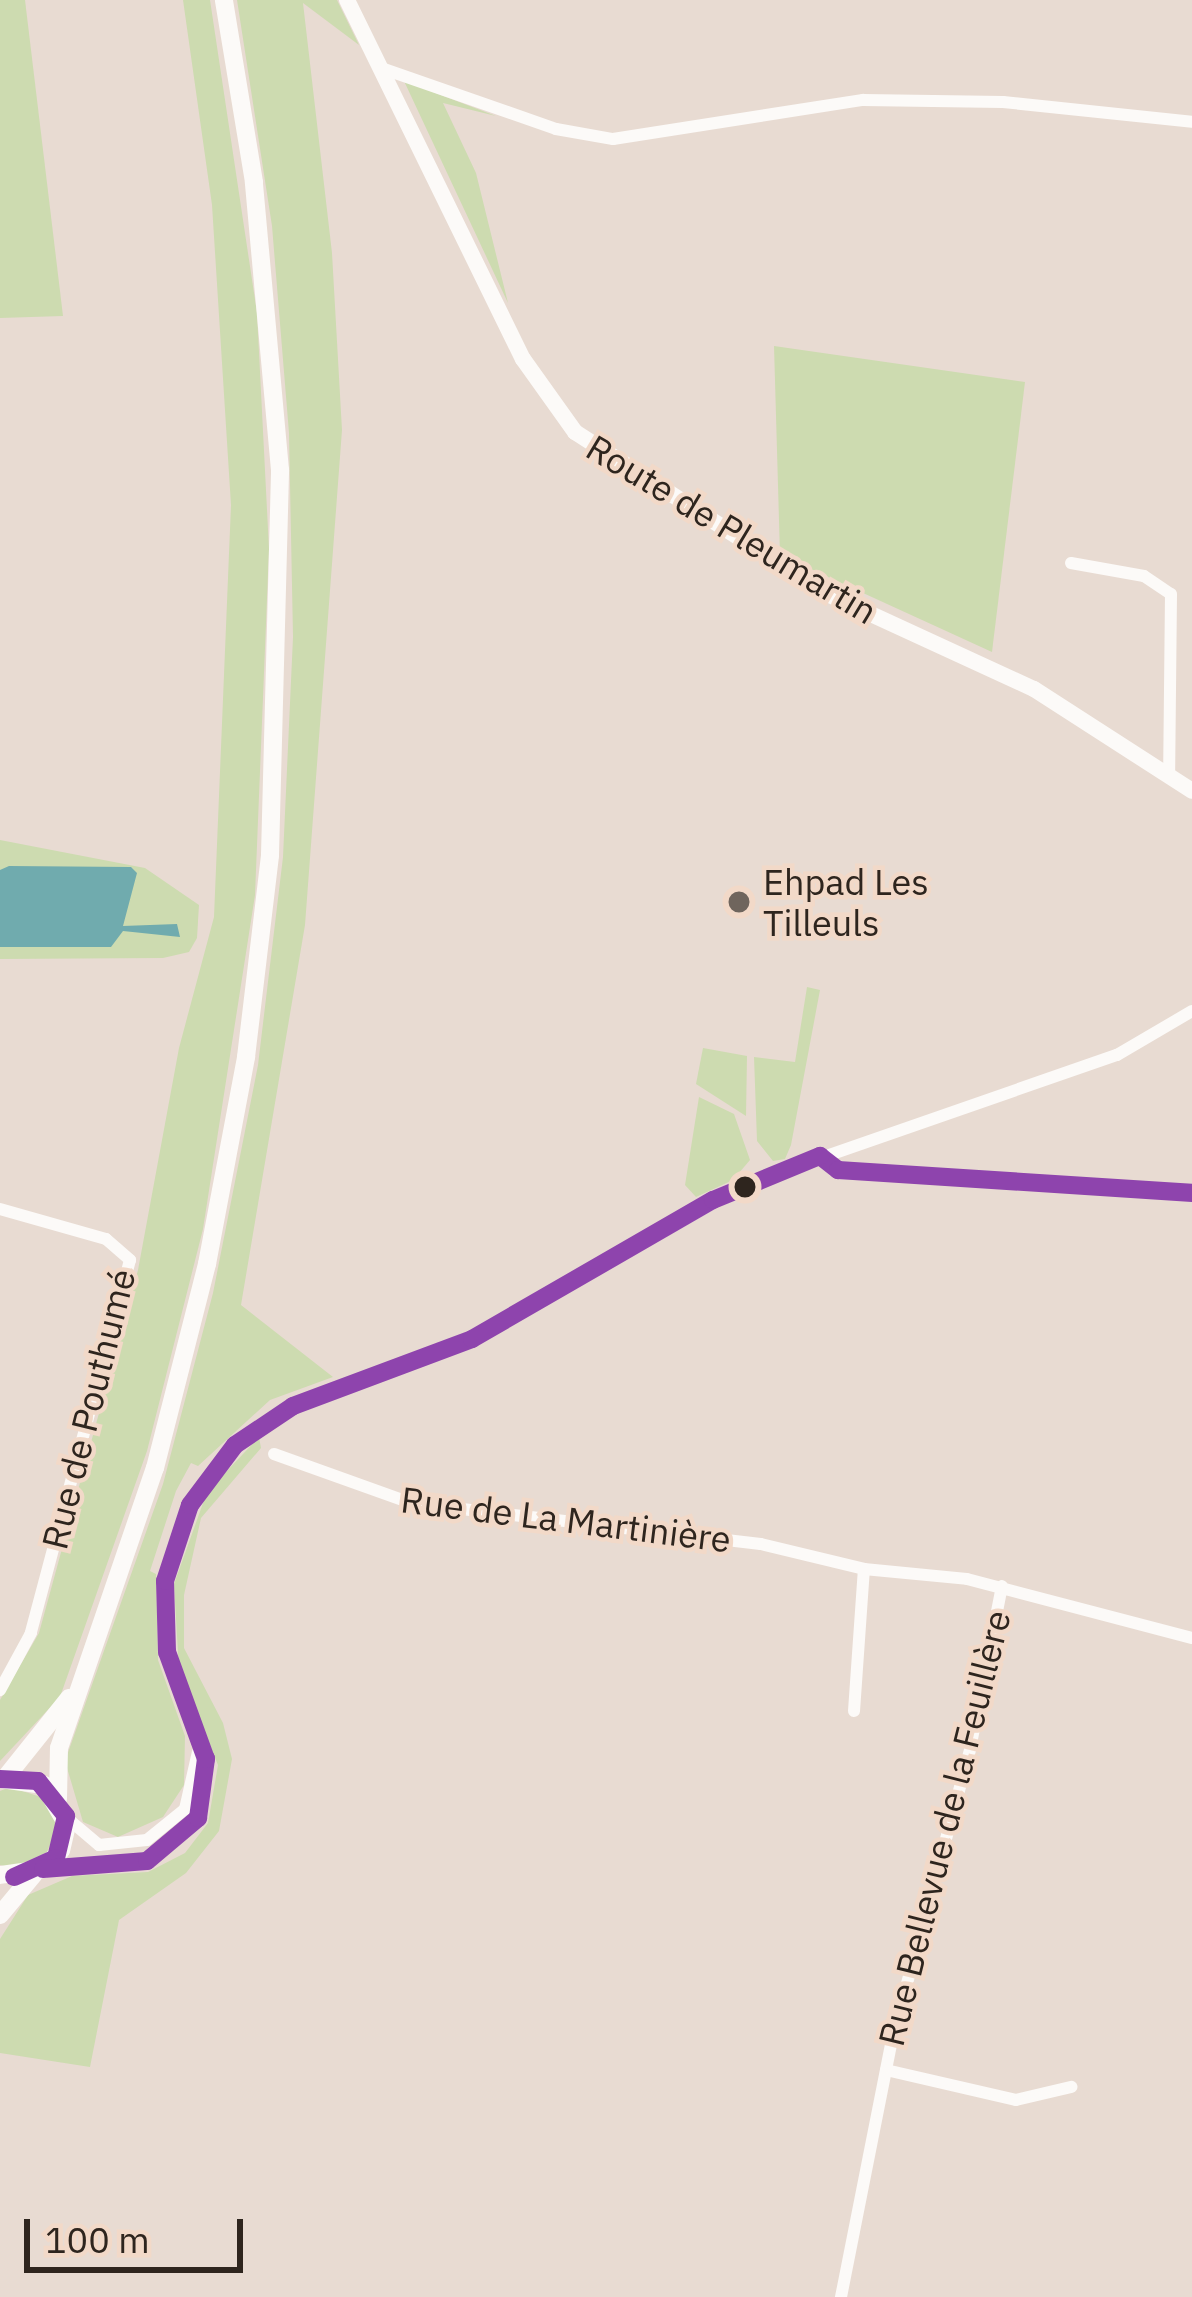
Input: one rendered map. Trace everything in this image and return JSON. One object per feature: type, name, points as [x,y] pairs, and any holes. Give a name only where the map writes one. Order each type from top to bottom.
[{"type":"main road","points":[[0,1916],[61,1850],[57,1757],[155,1468],[207,1264],[246,1058],[274,816],[282,593],[277,411],[254,182],[224,0]]},
{"type":"main road","name":"Route de Pleumartin","points":[[347,0],[523,359],[574,432],[823,592],[1016,680],[1192,791]]},
{"type":"main road","points":[[3,1778],[82,1680]]},
{"type":"main road","points":[[3,1778],[38,1781],[62,1807]]},
{"type":"main road","points":[[0,1874],[39,1872]]},
{"type":"street","points":[[381,68],[556,129],[613,139],[686,134],[863,100],[1003,102],[1192,122]]},
{"type":"street","points":[[1071,563],[1144,576],[1171,594],[1169,777]]},
{"type":"street","points":[[39,1872],[130,1866],[169,1850],[204,1800],[207,1765],[166,1652],[165,1581],[182,1521],[225,1455],[277,1414],[472,1340],[713,1200],[820,1156],[1117,1055],[1192,1011]]},
{"type":"street","points":[[820,1156],[838,1170],[1192,1193]]},
{"type":"street","name":"Rue de Pouthumé","points":[[0,1208],[106,1239],[130,1260],[32,1633],[0,1690]]},
{"type":"street","name":"Rue de La Martinière","points":[[274,1454],[411,1503],[761,1544],[863,1569],[1002,1586],[1192,1639]]},
{"type":"street","points":[[854,1711],[863,1569]]},
{"type":"street","name":"Rue Bellevue de la Feuillère","points":[[841,2297],[886,2070],[970,1749],[1002,1586]]},
{"type":"street","points":[[62,1807],[99,1845],[147,1840],[177,1819],[193,1793],[198,1739]]},
{"type":"street","name":"Rue Bellevue de la Feuillère","points":[[886,2070],[1016,2100],[1072,2087]]},
{"type":"green space","points":[[0,0],[25,0],[63,316],[0,318]]},
{"type":"green space","points":[[183,0],[210,0],[257,313],[269,549],[255,895],[203,1229],[147,1451],[60,1697],[0,1761],[0,1700],[39,1633],[138,1270],[179,1048],[214,917],[231,505],[212,205]]},
{"type":"green space","points":[[237,0],[337,0],[359,45],[303,3],[332,253],[342,430],[305,925],[241,1305],[333,1377],[270,1400],[198,1466],[191,1463],[176,1491],[150,1571],[156,1574],[158,1660],[185,1736],[184,1785],[163,1817],[118,1837],[83,1822],[65,1761],[163,1484],[213,1293],[258,1065],[283,857],[293,637],[289,433],[272,226]]},
{"type":"green space","points":[[404,81],[496,116],[443,103],[476,173],[508,303]]},
{"type":"green space","points":[[774,346],[1025,382],[992,652],[780,555]]},
{"type":"green space","points":[[0,840],[145,868],[199,905],[197,938],[189,952],[163,958],[0,959]]},
{"type":"green space","points":[[807,987],[820,990],[791,1145],[785,1159],[773,1161],[757,1141],[754,1057],[795,1062]]},
{"type":"green space","points":[[703,1048],[747,1056],[746,1116],[696,1084]]},
{"type":"green space","points":[[699,1097],[734,1114],[750,1160],[733,1180],[696,1197],[685,1185]]},
{"type":"green space","points":[[259,1437],[261,1448],[201,1518],[184,1595],[184,1648],[223,1723],[232,1759],[219,1831],[186,1873],[119,1920],[90,2067],[0,2053],[0,1939],[28,1895],[72,1876],[148,1872],[185,1853],[208,1823],[218,1765],[179,1670],[174,1584],[207,1492]]},
{"type":"green space","points":[[10,1787],[47,1799],[58,1824],[47,1852],[12,1868],[0,1865],[0,1791]]},
{"type":"water","points":[[9,866],[131,867],[137,873],[123,926],[177,924],[180,937],[123,931],[111,947],[0,947],[0,870]]},
{"type":"transit line","points":[[820,1156],[838,1170],[1192,1193]]},
{"type":"transit line","points":[[43,1869],[147,1861],[198,1818],[206,1759],[167,1652],[165,1581],[190,1505],[235,1445],[293,1406],[472,1339],[713,1200],[820,1156]]},
{"type":"transit line","points":[[0,1779],[38,1781],[66,1816],[56,1858],[14,1877]]},
{"type":"place","name":"Ehpad Les Tilleuls","points":[[739,902]]}]
